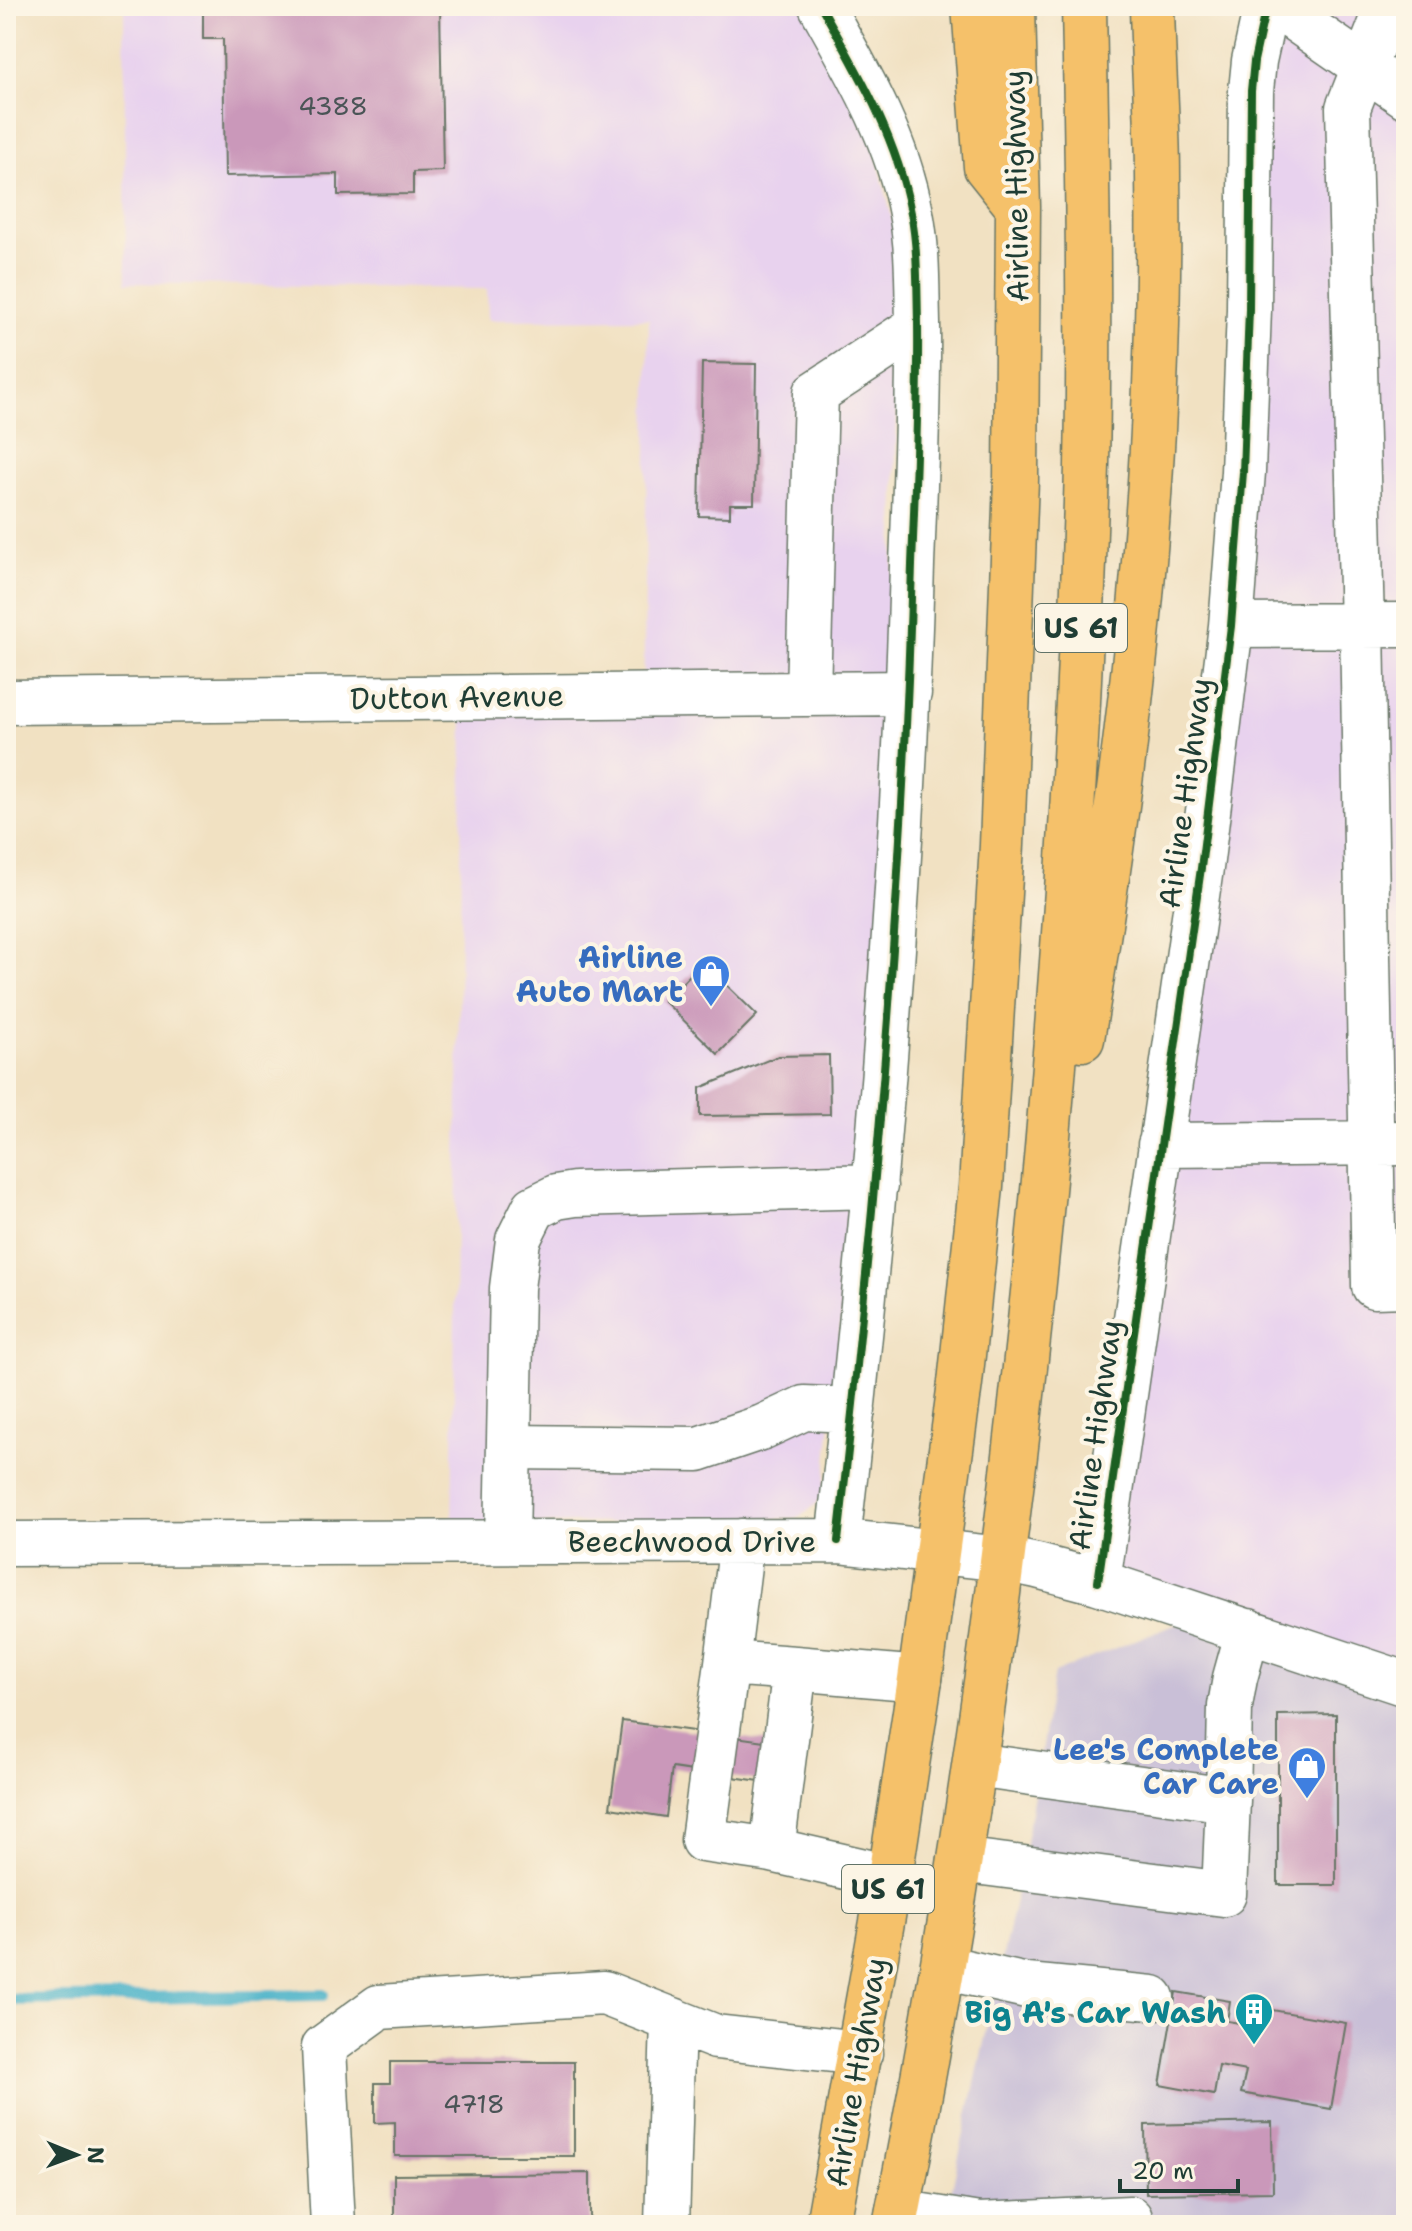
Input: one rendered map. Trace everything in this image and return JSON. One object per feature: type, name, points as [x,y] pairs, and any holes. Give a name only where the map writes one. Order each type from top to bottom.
[{"type":"highway","points":[[974,6],[986,167],[1018,207]]},
{"type":"highway","name":"Airline Highway","points":[[828,2225],[890,1877],[938,1551],[970,1288],[989,1072],[1004,815],[1016,495],[1018,207],[1013,6]]},
{"type":"highway","name":"US 61","points":[[897,2219],[943,1967],[975,1765],[1024,1388],[1038,1249],[1067,898],[1083,586],[1087,461],[1084,6]]},
{"type":"highway","points":[[1038,1249],[1081,1047],[1114,832],[1136,651],[1151,475],[1156,357],[1158,174],[1152,6]]},
{"type":"highway","points":[[1158,174],[1167,86],[1181,6]]},
{"type":"street","points":[[821,6],[875,106],[900,173],[911,212],[918,326],[909,693],[888,1045],[838,1541]]},
{"type":"street","name":"Airline Highway","points":[[1098,1582],[1201,868],[1231,626],[1243,472],[1249,309],[1251,91],[1266,6]]},
{"type":"street","points":[[1276,6],[1406,96]]},
{"type":"street","points":[[1388,6],[1348,108],[1362,625],[1389,1144],[1374,1286],[1406,1285]]},
{"type":"street","points":[[808,694],[816,393],[918,326]]},
{"type":"street","points":[[1231,626],[1406,625]]},
{"type":"street","name":"Dutton Avenue","points":[[6,702],[909,693]]},
{"type":"street","points":[[1160,1145],[1389,1144]]},
{"type":"street","points":[[507,1542],[512,1288],[518,1240],[534,1208],[556,1197],[575,1194],[875,1186]]},
{"type":"street","points":[[509,1447],[698,1449],[763,1427],[804,1408],[853,1410]]},
{"type":"street","points":[[742,1541],[703,1840],[772,1850],[890,1877]]},
{"type":"street","name":"Beechwood Drive","points":[[6,1544],[838,1541],[1003,1559],[1037,1566],[1098,1582],[1406,1684]]},
{"type":"street","points":[[960,1860],[1224,1894],[1230,1706],[1248,1631]]},
{"type":"street","points":[[727,1663],[920,1679]]},
{"type":"street","points":[[772,1850],[795,1668]]},
{"type":"street","points":[[975,1765],[1228,1800]]},
{"type":"street","points":[[943,1967],[1027,1986],[1152,1998]]},
{"type":"street","points":[[333,2225],[324,2047],[379,2007],[604,1993],[716,2037],[860,2053]]},
{"type":"street","points":[[667,2225],[673,2020]]},
{"type":"street","points":[[897,2219],[979,2225],[1130,2218]]},
{"type":"shaded area","points":[[124,6],[806,6],[870,130],[901,255],[885,874],[824,1492],[817,1503],[796,1518],[452,1526],[463,714],[643,715],[649,319],[488,320],[487,289],[126,283]]},
{"type":"shaded area","points":[[1266,6],[1406,6],[1406,1683],[1098,1582],[1231,626]]},
{"type":"shaded area","points":[[1197,1615],[1406,1672],[1406,2225],[944,2225],[1021,1873],[1054,1673]]},
{"type":"building","points":[[203,6],[440,6],[443,171],[413,172],[413,194],[338,195],[338,174],[225,176],[223,39],[203,39]]},
{"type":"building","points":[[702,363],[756,364],[754,504],[730,504],[730,517],[699,516]]},
{"type":"building","name":"Airline Auto Mart","points":[[703,962],[757,1015],[718,1054],[664,1001]]},
{"type":"building","points":[[829,1055],[830,1114],[700,1116],[700,1088],[778,1056]]},
{"type":"building","name":"Lee's Complete Car Care","points":[[1336,1714],[1336,1885],[1278,1885],[1278,1715]]},
{"type":"building","points":[[622,1721],[779,1743],[773,1783],[672,1768],[666,1817],[610,1808]]},
{"type":"building","name":"Big A's Car Wash","points":[[1176,1992],[1230,2001],[1227,2021],[1252,2025],[1255,2007],[1346,2023],[1331,2109],[1241,2093],[1246,2071],[1219,2066],[1214,2095],[1160,2085]]},
{"type":"building","points":[[390,2062],[574,2062],[574,2156],[395,2156],[395,2122],[375,2123],[375,2083],[390,2083]]},
{"type":"building","points":[[1272,2122],[1273,2192],[1146,2194],[1145,2125]]},
{"type":"building","points":[[590,2173],[590,2225],[394,2225],[394,2175]]},
{"type":"waterway","points":[[6,2000],[323,1995]]},
{"type":"cycle path","points":[[821,6],[875,106],[905,185],[915,240],[918,323],[908,687],[886,1054],[838,1541]]},
{"type":"cycle path","points":[[1098,1582],[1201,868],[1231,626],[1243,472],[1249,309],[1251,91],[1266,6]]},
{"type":"place","name":"Airline Auto Mart","points":[[711,1008]]},
{"type":"place","name":"Lee's Complete Car Care","points":[[1307,1800]]},
{"type":"place","name":"Big A's Car Wash","points":[[1254,2046]]}]
